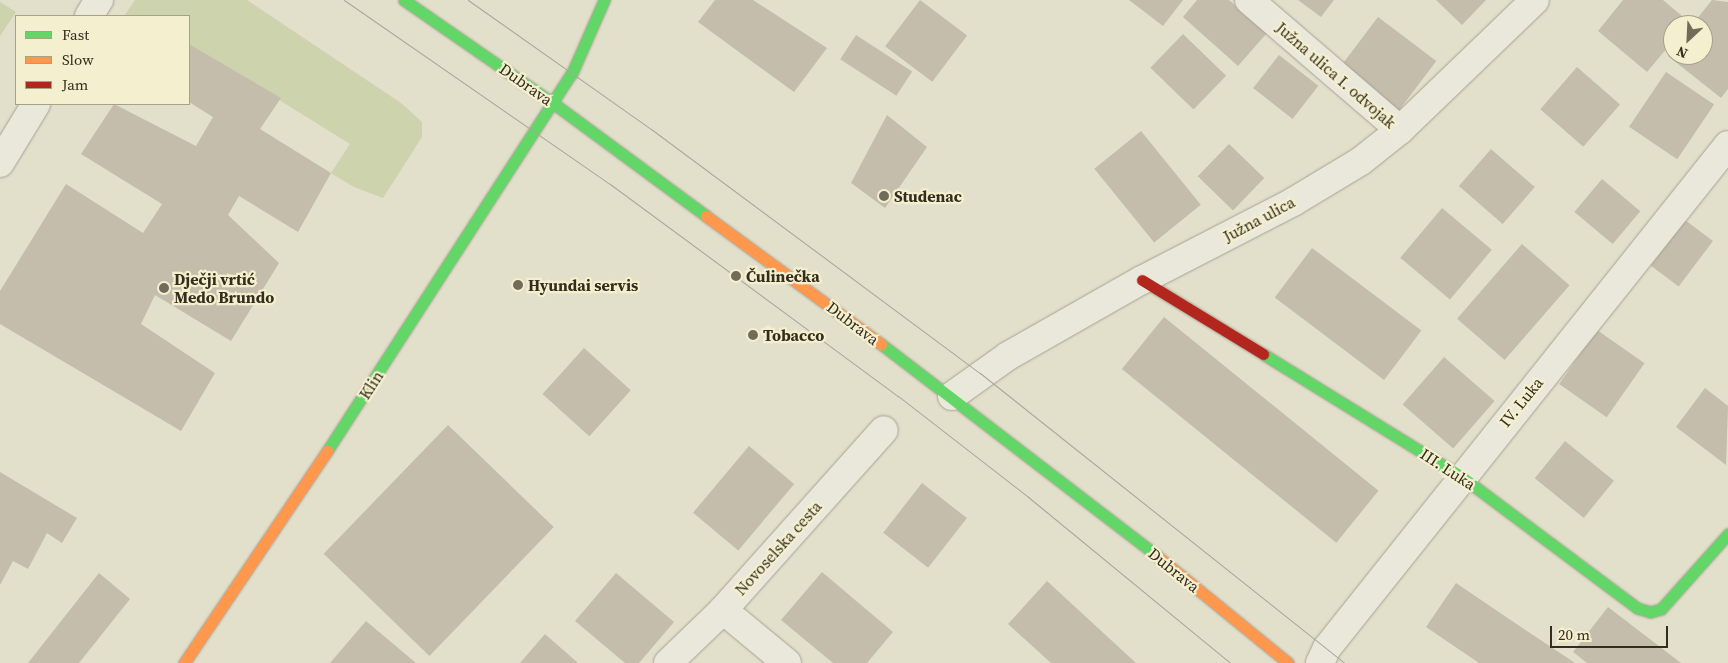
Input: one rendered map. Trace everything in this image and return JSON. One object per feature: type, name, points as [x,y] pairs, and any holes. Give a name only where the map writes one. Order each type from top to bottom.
[{"type":"street","points":[[90,15],[99,0]]},
{"type":"street","name":"Dubrava","points":[[404,0],[553,103],[952,396],[1149,549],[1288,663]]},
{"type":"street","name":"Klin","points":[[184,663],[375,380],[553,103],[580,56],[604,0]]},
{"type":"street","name":"Južna ulica I. odvojak","points":[[1249,0],[1400,130]]},
{"type":"street","name":"Južna ulica","points":[[952,396],[996,363],[1142,280],[1293,202],[1362,161],[1400,130],[1535,0]]},
{"type":"street","points":[[0,163],[35,105]]},
{"type":"street","name":"IV. Luka","points":[[1320,663],[1327,648],[1728,145]]},
{"type":"street","name":"III. Luka","points":[[1142,280],[1462,477],[1625,600],[1650,612],[1661,609],[1728,534]]},
{"type":"street","name":"Novoselska cesta","points":[[668,663],[722,610],[884,430]]},
{"type":"street","points":[[722,610],[786,663]]},
{"type":"green space","points":[[135,0],[247,0],[401,103],[422,122],[422,137],[383,198],[354,187],[331,173],[350,144],[190,45],[190,15],[125,15]]},
{"type":"green space","points":[[0,2],[16,12],[0,36]]},
{"type":"building","points":[[715,0],[753,0],[827,48],[794,92],[698,22]]},
{"type":"building","points":[[920,0],[967,36],[932,82],[885,46]]},
{"type":"building","points":[[1129,0],[1183,0],[1163,26]]},
{"type":"building","points":[[1197,0],[1229,0],[1267,33],[1238,66],[1183,17]]},
{"type":"building","points":[[1298,0],[1334,0],[1321,17]]},
{"type":"building","points":[[1436,0],[1486,0],[1462,25]]},
{"type":"building","points":[[1623,0],[1663,0],[1681,15],[1663,15],[1663,53],[1647,72],[1598,31]]},
{"type":"building","points":[[1712,0],[1728,2],[1728,89],[1721,98],[1679,65],[1713,65],[1713,15],[1700,15]]},
{"type":"building","points":[[1378,17],[1436,61],[1398,111],[1340,67]]},
{"type":"building","points":[[1183,34],[1226,76],[1194,109],[1150,68]]},
{"type":"building","points":[[856,35],[912,71],[896,96],[840,59]]},
{"type":"building","points":[[190,45],[281,98],[260,129],[331,173],[298,232],[239,196],[228,215],[279,263],[231,341],[155,295],[141,324],[215,373],[181,431],[0,324],[0,291],[66,184],[143,233],[162,204],[81,154],[113,105],[196,146],[213,117],[190,103]]},
{"type":"building","points":[[1279,55],[1318,86],[1293,119],[1253,88]]},
{"type":"building","points":[[1577,67],[1620,104],[1583,147],[1540,109]]},
{"type":"building","points":[[1666,72],[1714,104],[1677,159],[1629,127]]},
{"type":"building","points":[[887,115],[927,147],[885,208],[851,183]]},
{"type":"building","points":[[1141,131],[1201,205],[1154,243],[1094,169]]},
{"type":"building","points":[[1229,144],[1264,178],[1233,210],[1198,176]]},
{"type":"building","points":[[1491,149],[1535,187],[1503,224],[1459,186]]},
{"type":"building","points":[[1602,179],[1640,211],[1613,244],[1574,212]]},
{"type":"building","points":[[1442,208],[1492,250],[1450,300],[1400,258]]},
{"type":"building","points":[[1685,220],[1713,241],[1679,287],[1651,266]]},
{"type":"building","points":[[1522,244],[1570,285],[1505,360],[1457,319]]},
{"type":"building","points":[[1312,248],[1421,330],[1384,380],[1275,298]]},
{"type":"building","points":[[1164,317],[1378,491],[1336,543],[1122,369]]},
{"type":"building","points":[[1597,330],[1645,363],[1607,417],[1559,384]]},
{"type":"building","points":[[584,348],[631,390],[589,436],[543,394]]},
{"type":"building","points":[[1444,357],[1495,401],[1453,449],[1403,405]]},
{"type":"building","points":[[1705,388],[1728,406],[1726,465],[1676,427]]},
{"type":"building","points":[[448,425],[554,527],[429,656],[324,554]]},
{"type":"building","points":[[1565,441],[1614,481],[1584,518],[1535,478]]},
{"type":"building","points":[[749,446],[794,484],[738,551],[693,513]]},
{"type":"building","points":[[0,472],[77,518],[62,543],[47,533],[28,569],[13,561],[0,585]]},
{"type":"building","points":[[922,483],[967,518],[928,568],[883,533]]},
{"type":"building","points":[[822,572],[893,632],[867,663],[833,663],[781,620]]},
{"type":"building","points":[[99,573],[130,599],[79,663],[28,663]]},
{"type":"building","points":[[616,573],[674,622],[639,663],[625,663],[575,621]]},
{"type":"building","points":[[1047,581],[1136,663],[1051,663],[1008,624]]},
{"type":"building","points":[[1456,583],[1575,663],[1479,663],[1426,627]]},
{"type":"building","points":[[1608,607],[1681,663],[1587,663],[1573,652]]},
{"type":"building","points":[[366,621],[416,663],[330,663]]},
{"type":"building","points":[[545,634],[578,663],[520,663]]},
{"type":"tram line","points":[[344,0],[610,184],[898,396],[1027,496],[1230,663]]},
{"type":"tram line","points":[[468,0],[651,129],[980,373],[1345,663]]},
{"type":"traffic: fast","points":[[404,0],[553,103],[706,216]]},
{"type":"traffic: fast","points":[[327,451],[572,73],[604,0]]},
{"type":"traffic: fast","points":[[881,344],[1157,556]]},
{"type":"traffic: fast","points":[[1263,354],[1462,477],[1637,608],[1650,612],[1661,609],[1728,534]]},
{"type":"traffic: slow","points":[[706,216],[881,344]]},
{"type":"traffic: slow","points":[[184,663],[327,451]]},
{"type":"traffic: slow","points":[[1157,556],[1288,663]]},
{"type":"traffic: jam","points":[[1142,280],[1263,354]]},
{"type":"place","name":"Studenac","points":[[884,196]]},
{"type":"place","name":"Čulinečka","points":[[736,276]]},
{"type":"place","name":"Hyundai servis","points":[[518,285]]},
{"type":"place","name":"Dječji vrtić Medo Brundo","points":[[164,288]]},
{"type":"place","name":"Tobacco","points":[[753,335]]}]
